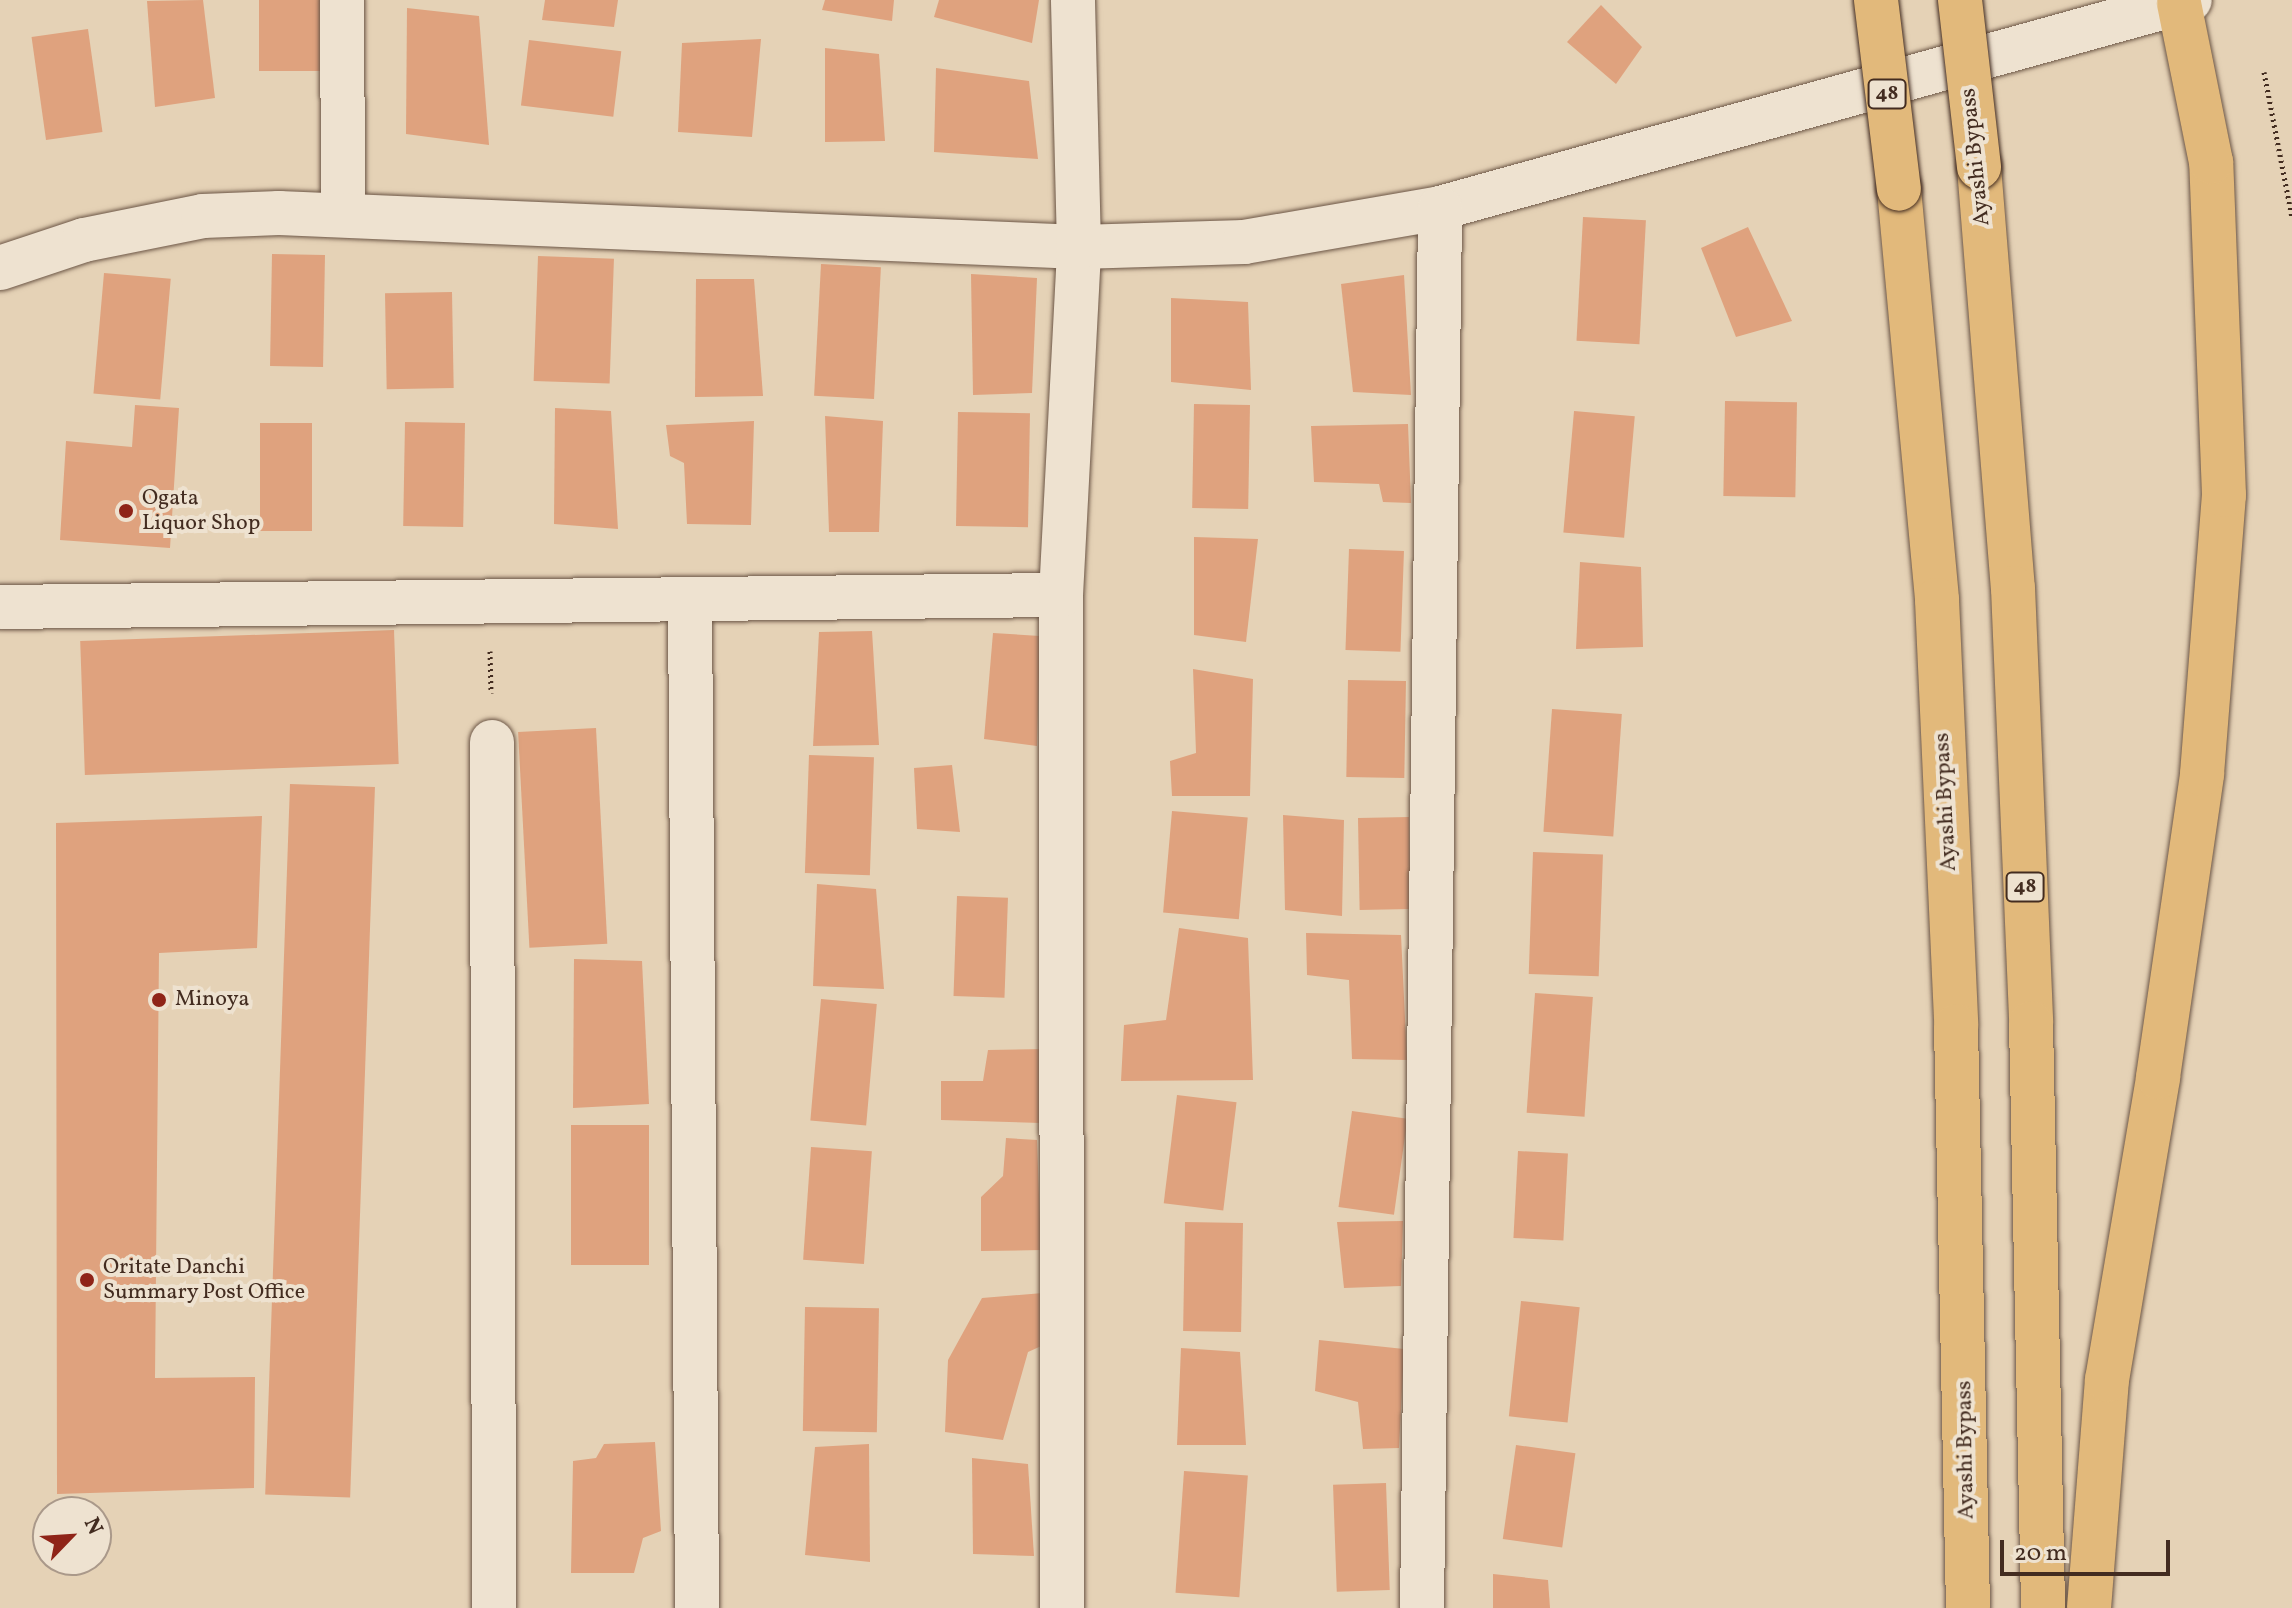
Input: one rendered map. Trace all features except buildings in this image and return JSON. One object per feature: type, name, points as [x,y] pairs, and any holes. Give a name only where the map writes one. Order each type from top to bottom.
[{"type":"highway","name":"Ayashi Bypass","points":[[1876,0],[1899,189],[1937,600],[1956,1026],[1968,1608]]},
{"type":"highway","name":"Ayashi Bypass","points":[[1960,0],[1979,167],[2013,588],[2031,1023],[2043,1608]]},
{"type":"highway","points":[[2089,1608],[2107,1380],[2158,1077],[2202,774],[2224,495],[2211,162],[2182,1]]},
{"type":"street","points":[[342,0],[343,215]]},
{"type":"street","points":[[1062,1608],[1061,595],[1079,247],[1073,0]]},
{"type":"street","points":[[0,268],[84,240],[203,216],[343,215],[1079,247],[1244,242],[1440,208],[2182,1]]},
{"type":"street","points":[[1422,1608],[1440,208]]},
{"type":"street","points":[[0,607],[1061,595]]},
{"type":"street","points":[[690,601],[697,1608]]},
{"type":"street","points":[[492,742],[494,1608]]},
{"type":"path","points":[[2264,72],[2292,217]]},
{"type":"path","points":[[489,602],[492,742]]},
{"type":"place","name":"Ogata Liquor Shop","points":[[126,511]]},
{"type":"place","name":"Minoya","points":[[159,1000]]},
{"type":"place","name":"Oritate Danchi Summary Post Office","points":[[87,1280]]}]
